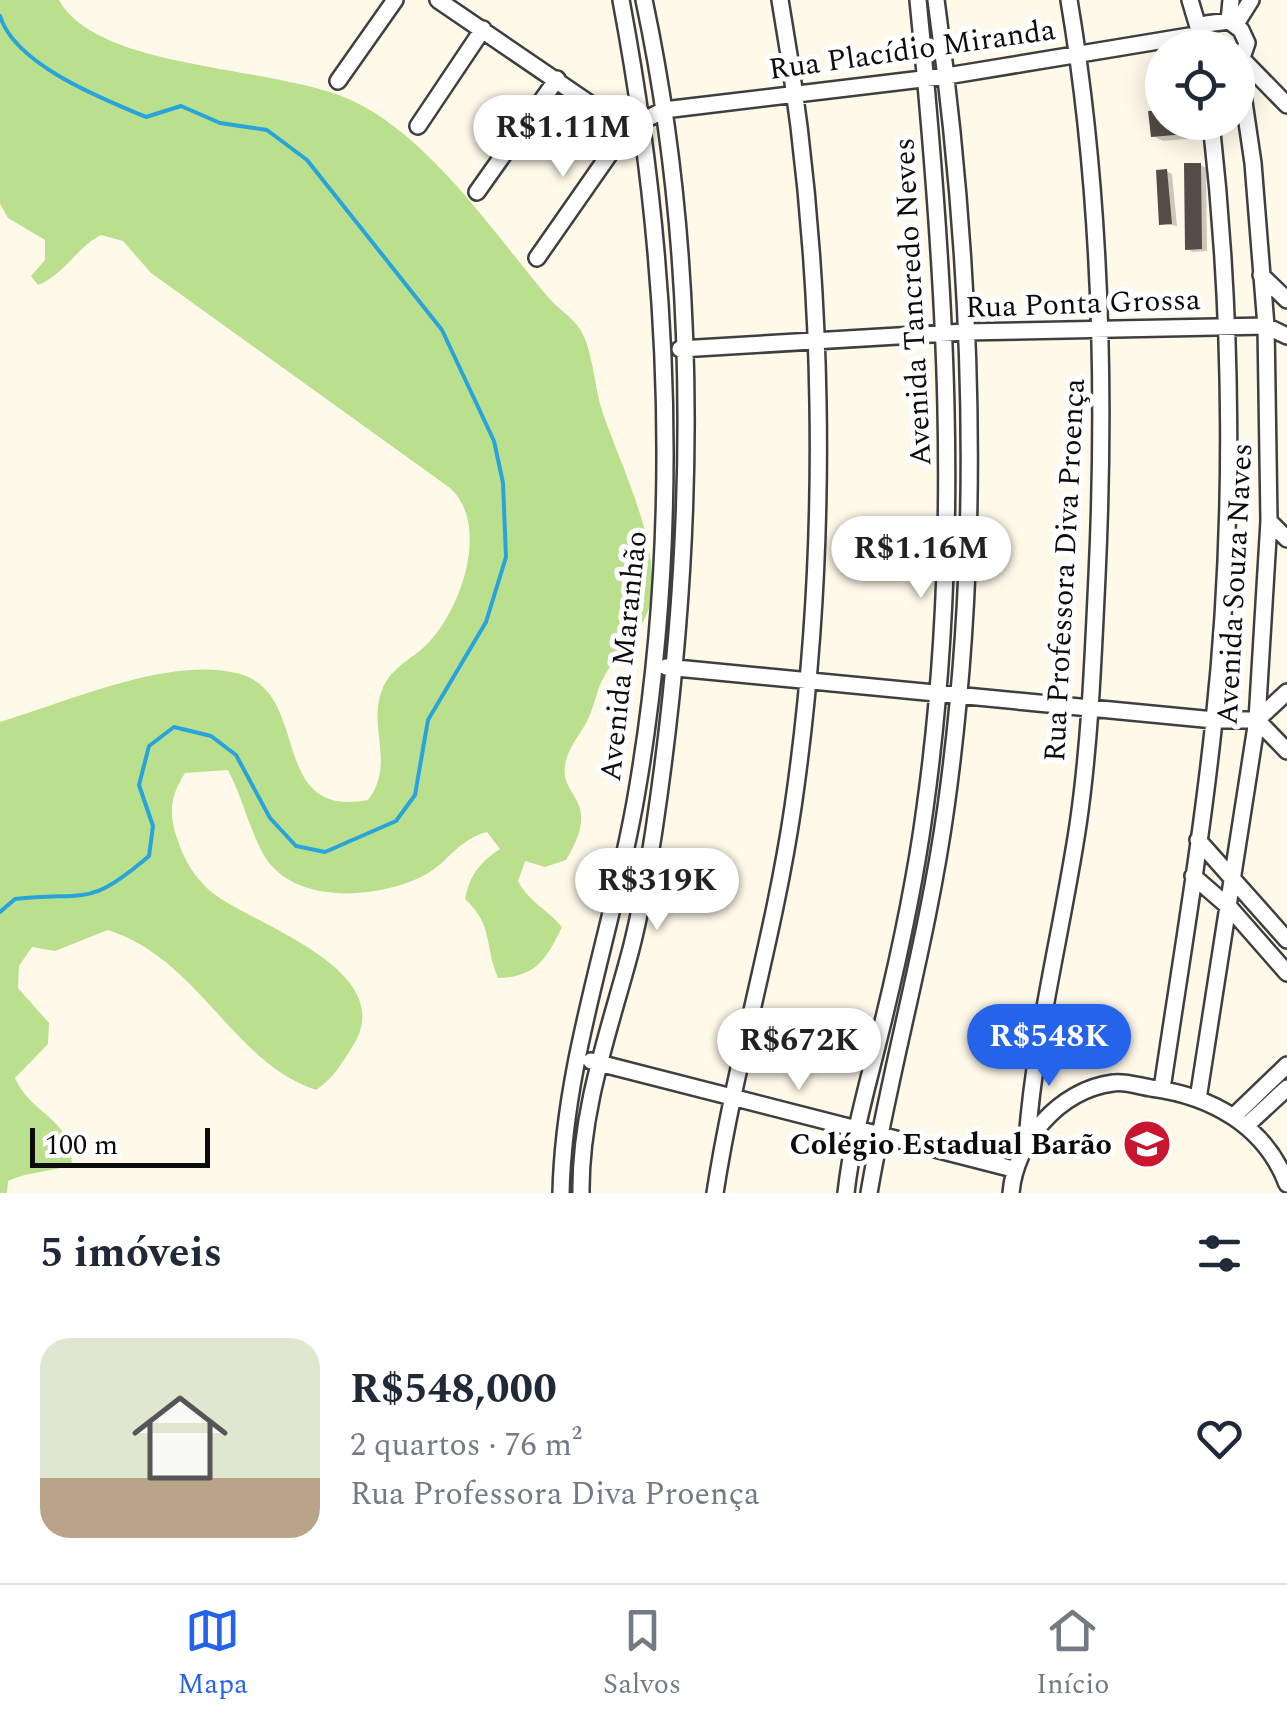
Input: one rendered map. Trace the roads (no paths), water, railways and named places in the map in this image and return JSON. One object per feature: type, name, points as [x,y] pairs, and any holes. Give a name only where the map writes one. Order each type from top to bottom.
[{"type":"street","points":[[338,81],[395,0]]},
{"type":"street","points":[[438,0],[627,129],[536,258]]},
{"type":"street","name":"Avenida Maranhão","points":[[561,1193],[568,1108],[622,874],[666,564],[664,355],[644,123],[621,0]]},
{"type":"street","name":"Avenida Maranhão","points":[[581,1193],[598,1062],[632,946],[654,830],[682,570],[685,348],[664,110],[644,0]]},
{"type":"street","points":[[716,1193],[730,1099],[793,811],[809,683],[816,578],[814,340],[793,94],[780,0]]},
{"type":"street","name":"Avenida Tancredo Neves","points":[[846,1193],[857,1130],[902,946],[926,806],[946,582],[950,463],[945,335],[918,0]]},
{"type":"street","name":"Avenida Tancredo Neves","points":[[868,1193],[922,948],[958,696],[970,446],[962,248],[936,0]]},
{"type":"street","name":"Rua Professora Diva Proença","points":[[1027,1140],[1032,1072],[1078,826],[1091,706],[1103,452],[1100,327],[1078,54],[1069,0]]},
{"type":"street","points":[[1190,0],[1193,30]]},
{"type":"street","points":[[1231,0],[1232,23]]},
{"type":"street","points":[[1232,23],[1251,0]]},
{"type":"street","name":"Rua Placídio Miranda","points":[[1202,30],[1214,20],[1232,23]]},
{"type":"street","name":"Avenida Souza Naves","points":[[1232,23],[1238,30]]},
{"type":"street","points":[[418,126],[482,29]]},
{"type":"street","name":"Rua Placídio Miranda","points":[[627,129],[664,110],[926,79],[1145,44]]},
{"type":"street","points":[[1255,78],[1287,105]]},
{"type":"street","points":[[477,192],[557,80]]},
{"type":"street","name":"Avenida Souza Naves","points":[[1162,1089],[1214,720],[1228,450],[1222,237],[1213,140]]},
{"type":"street","name":"Avenida Souza Naves","points":[[1198,1099],[1236,882],[1258,720],[1270,522],[1266,326],[1250,140]]},
{"type":"street","points":[[1261,276],[1287,300]]},
{"type":"street","points":[[1266,326],[1287,336]]},
{"type":"street","name":"Rua Ponta Grossa","points":[[664,355],[685,348],[964,332],[1266,326]]},
{"type":"street","points":[[1270,522],[1287,539]]},
{"type":"street","points":[[652,666],[1214,720],[1258,720],[1287,692]]},
{"type":"street","points":[[1258,720],[1287,751]]},
{"type":"street","points":[[1198,840],[1287,940]]},
{"type":"street","points":[[1194,876],[1230,908],[1287,973]]},
{"type":"street","points":[[578,1059],[1013,1169]]},
{"type":"street","points":[[1240,1120],[1287,1065]]},
{"type":"street","points":[[1011,1193],[1013,1169],[1027,1140],[1075,1096],[1114,1083],[1162,1089],[1198,1099],[1240,1120],[1277,1158],[1287,1184]]},
{"type":"street","points":[[1240,1120],[1287,1088]]},
{"type":"waterway","points":[[0,16],[9,34],[41,65],[107,101],[146,117],[181,106],[220,123],[267,130],[307,160],[442,330],[494,441],[503,483],[506,557],[486,622],[428,720],[415,795],[396,821],[325,852],[296,846],[270,818],[236,755],[211,736],[174,727],[149,746],[139,785],[153,826],[149,856],[99,891],[15,899],[0,912]]},
{"type":"place","name":"Colégio Estadual Barão","points":[[1147,1144]]}]
